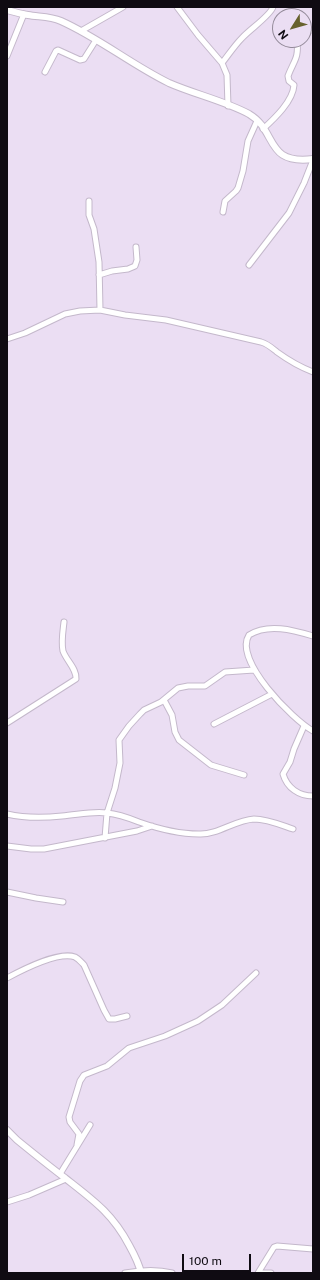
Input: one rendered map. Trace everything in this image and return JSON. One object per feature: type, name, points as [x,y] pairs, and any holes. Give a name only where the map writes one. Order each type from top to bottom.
[{"type":"street","points":[[81,31],[123,7]]},
{"type":"street","points":[[177,7],[198,35],[222,62],[227,75],[228,106]]},
{"type":"street","points":[[222,62],[242,38],[268,14],[273,7]]},
{"type":"street","points":[[11,9],[24,14],[59,20],[81,31],[169,83],[246,113],[257,120],[274,147],[282,154],[290,159],[300,161],[313,160],[304,183],[289,213],[249,265]]},
{"type":"street","points":[[7,56],[24,14]]},
{"type":"street","points":[[45,72],[56,51],[58,50],[80,60],[84,59],[96,40]]},
{"type":"street","points":[[263,129],[282,109],[294,89],[294,85],[289,81],[288,76],[296,60],[298,48]]},
{"type":"street","points":[[223,212],[225,201],[238,188],[243,171],[248,141],[257,120]]},
{"type":"street","points":[[89,201],[89,215],[96,236],[100,310]]},
{"type":"street","points":[[99,275],[112,270],[128,269],[135,266],[137,260],[136,247]]},
{"type":"street","points":[[7,339],[25,333],[65,314],[80,311],[100,310],[125,316],[166,320],[261,342],[269,345],[303,368],[313,372]]},
{"type":"street","points":[[7,724],[76,679],[76,674],[66,659],[63,650],[64,622]]},
{"type":"street","points":[[313,636],[290,629],[279,628],[263,630],[250,634],[246,646],[254,670],[272,694],[293,717],[313,731]]},
{"type":"street","points":[[105,838],[107,812],[115,788],[120,762],[119,740],[140,714],[144,710],[164,700],[182,686],[205,686],[225,672],[254,670]]},
{"type":"street","points":[[214,724],[272,694]]},
{"type":"street","points":[[164,700],[172,715],[175,732],[179,740],[211,765],[244,775]]},
{"type":"street","points":[[304,726],[290,762],[283,774],[285,780],[294,791],[305,796],[313,796]]},
{"type":"street","points":[[7,814],[39,817],[61,817],[107,812],[180,834],[201,835],[255,819],[293,829]]},
{"type":"street","points":[[7,846],[44,849],[105,838],[152,826]]},
{"type":"street","points":[[7,892],[62,902]]},
{"type":"street","points":[[7,978],[28,967],[54,958],[74,956],[84,965],[109,1019],[127,1016]]},
{"type":"street","points":[[78,1145],[79,1134],[70,1122],[70,1117],[76,1090],[82,1077],[88,1073],[107,1066],[129,1048],[165,1036],[198,1021],[222,1005],[256,973]]},
{"type":"street","points":[[60,1174],[90,1124]]},
{"type":"street","points":[[7,1130],[17,1140],[86,1193],[104,1209],[114,1221],[133,1252],[141,1272]]},
{"type":"street","points":[[7,1202],[29,1195],[66,1179]]},
{"type":"street","points":[[271,1273],[260,1273],[274,1247],[313,1249]]},
{"type":"street","points":[[125,1273],[158,1270],[172,1273]]}]
